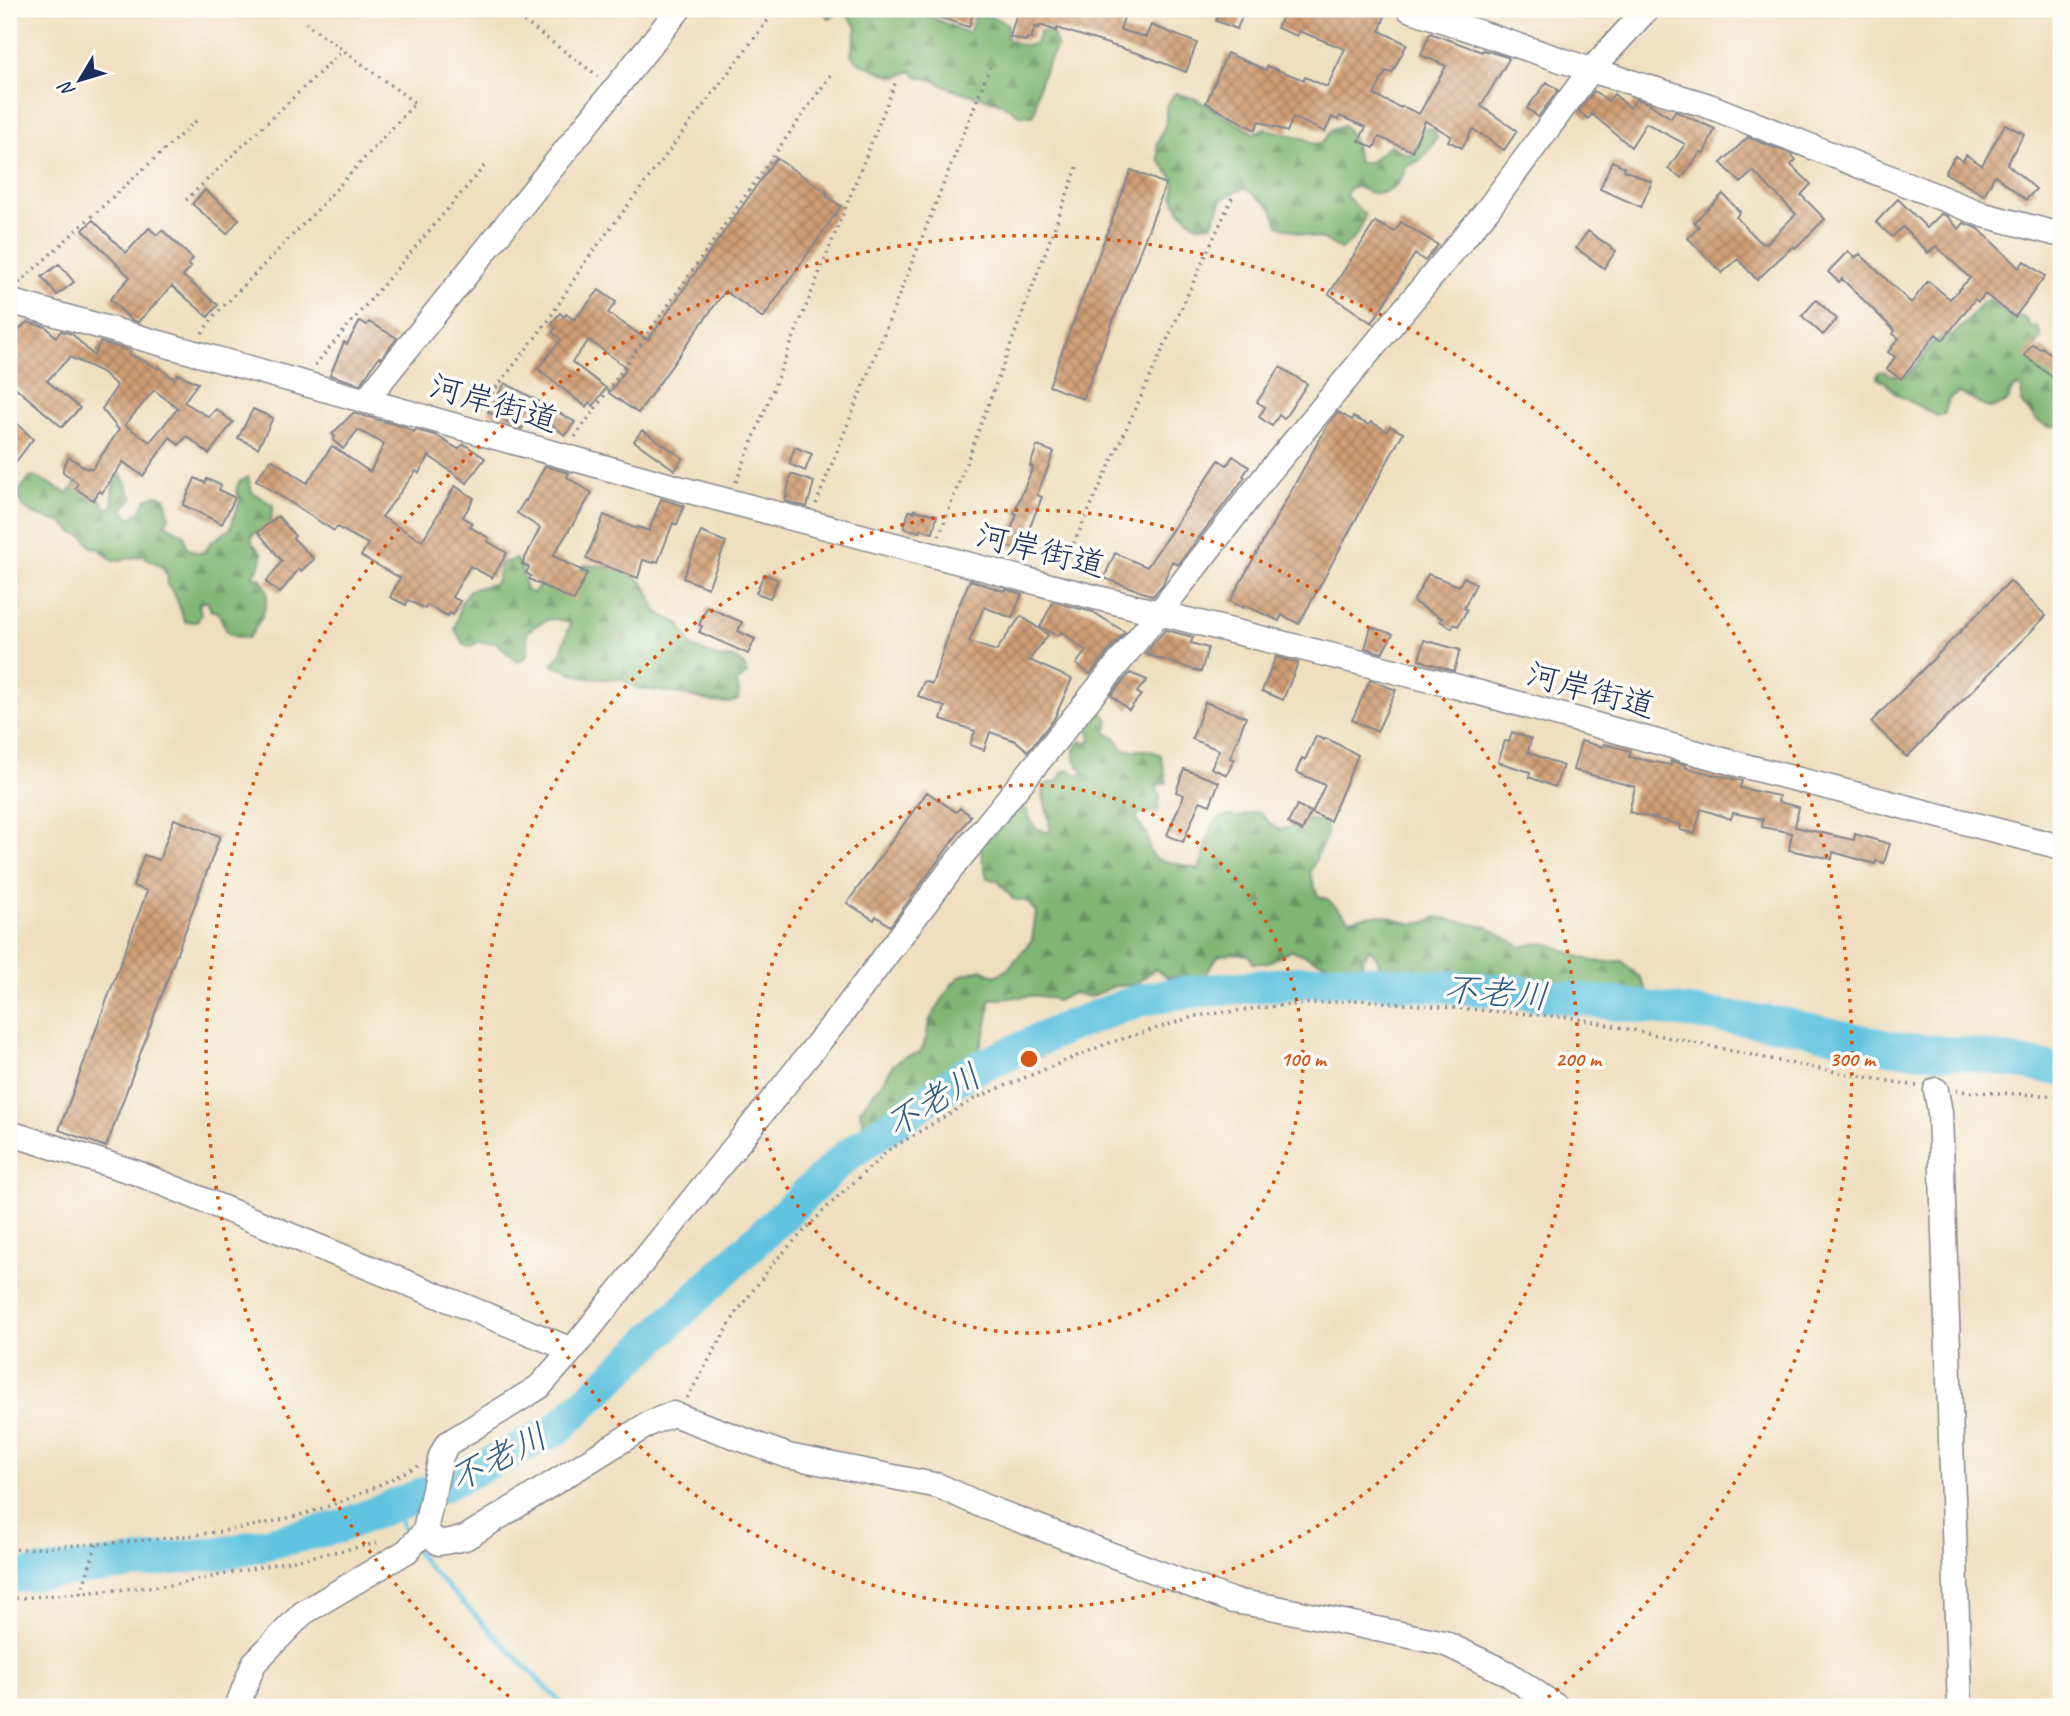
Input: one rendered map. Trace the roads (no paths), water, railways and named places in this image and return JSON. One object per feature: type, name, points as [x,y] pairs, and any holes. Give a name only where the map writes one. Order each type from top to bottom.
[{"type":"street","points":[[365,401],[679,9]]},
{"type":"street","points":[[1409,9],[1591,71],[1709,106],[1984,215],[2061,235]]},
{"type":"street","points":[[237,1707],[254,1663],[303,1613],[407,1551],[425,1531],[441,1456],[447,1444],[539,1387],[572,1350],[843,1012],[955,864],[1159,613],[1268,473],[1488,209],[1591,71],[1647,9]]},
{"type":"street","name":"河岸街道","points":[[14,292],[188,352],[728,502],[1054,587],[1451,685],[1741,765],[2061,847]]},
{"type":"street","points":[[1936,1090],[1940,1113],[1960,1707]]},
{"type":"street","points":[[9,1133],[138,1173],[572,1350]]},
{"type":"street","points":[[425,1531],[439,1542],[464,1538],[650,1423],[673,1414],[788,1456],[939,1486],[983,1506],[1233,1601],[1444,1643],[1507,1673],[1557,1707]]},
{"type":"waterway","name":"不老川","points":[[9,1577],[229,1552],[339,1527],[442,1486],[556,1430],[846,1156],[966,1073],[1067,1027],[1140,1000],[1179,993],[1338,979],[1518,992],[1783,1024],[1894,1048],[1974,1055],[2061,1070]]},
{"type":"waterway","points":[[396,1505],[407,1540]]},
{"type":"waterway","points":[[415,1550],[429,1568],[565,1707]]}]
